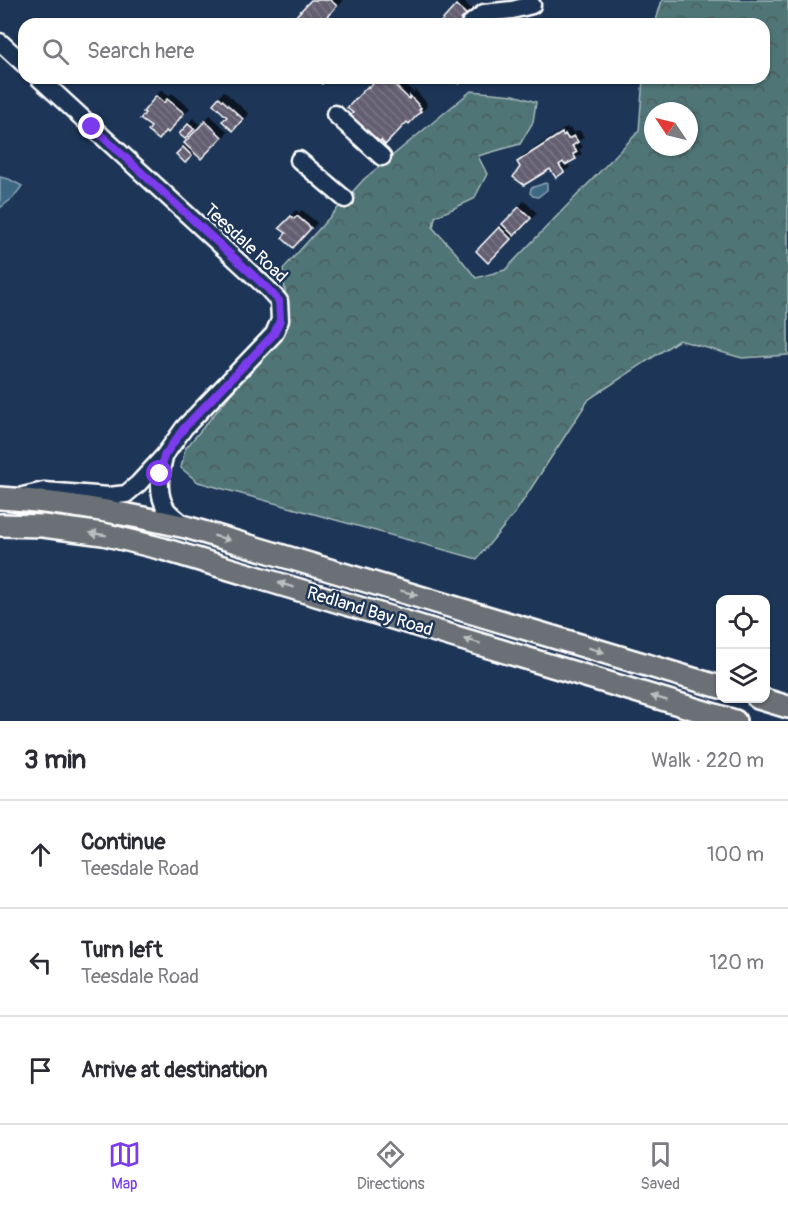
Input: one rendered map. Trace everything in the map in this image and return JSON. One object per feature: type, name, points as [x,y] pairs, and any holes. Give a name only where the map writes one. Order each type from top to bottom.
[{"type":"main road","name":"Redland Bay Road","points":[[7,499],[52,502],[136,515],[186,527],[716,686]]},
{"type":"main road","name":"Redland Bay Road","points":[[0,525],[44,526],[103,534],[163,549],[735,721]]},
{"type":"main road","points":[[770,702],[788,707]]},
{"type":"street","points":[[478,18],[484,14],[532,5]]},
{"type":"street","points":[[0,42],[18,58]]},
{"type":"street","name":"Teesdale Road","points":[[7,499],[44,491],[109,496],[126,494],[164,456],[184,428],[274,334],[280,320],[279,301],[267,288],[46,84]]},
{"type":"street","points":[[335,114],[382,157]]},
{"type":"street","points":[[299,160],[345,199]]},
{"type":"street","name":"Teesdale Road","points":[[164,456],[159,491],[167,509],[186,527]]},
{"type":"green space","points":[[662,0],[788,0],[788,355],[742,358],[679,340],[589,399],[515,513],[477,559],[198,482],[181,468],[185,449],[288,326],[283,269],[364,179],[471,91],[514,95],[536,102],[533,122],[520,144],[478,156],[487,174],[474,199],[435,217],[433,228],[476,278],[505,270],[639,131],[643,84],[770,84],[770,18],[657,18]]},
{"type":"water","points":[[0,177],[22,186],[13,198],[0,208]]},
{"type":"water","points":[[545,183],[547,190],[538,197],[530,193],[531,188]]},
{"type":"building","points":[[311,0],[330,0],[337,6],[326,18],[294,18]]},
{"type":"building","points":[[456,5],[468,16],[466,18],[444,18]]},
{"type":"building","points":[[373,84],[393,84],[409,99],[410,96],[421,108],[409,124],[407,122],[385,145],[350,115],[353,113],[347,108],[368,86],[369,88]]},
{"type":"building","points":[[156,96],[164,103],[167,99],[184,113],[168,133],[166,131],[159,140],[148,131],[151,127],[140,119]]},
{"type":"building","points":[[219,97],[243,119],[233,131],[222,121],[227,117],[213,104]]},
{"type":"building","points":[[205,121],[222,137],[201,159],[184,143]]},
{"type":"building","points":[[188,124],[194,129],[185,139],[179,134]]},
{"type":"building","points":[[562,133],[568,139],[574,136],[578,142],[572,146],[577,152],[573,154],[576,159],[565,165],[563,162],[559,165],[564,172],[556,178],[550,169],[524,185],[513,177],[520,167],[517,162]]},
{"type":"building","points":[[183,147],[192,156],[185,163],[176,154]]},
{"type":"building","points":[[519,207],[531,218],[514,236],[502,224]]},
{"type":"building","points":[[291,216],[294,219],[297,216],[311,228],[293,248],[282,238],[286,233],[279,228]]},
{"type":"building","points":[[499,227],[511,239],[488,263],[476,251]]},
{"type":"route","points":[[92,127],[279,301],[280,320],[274,334],[184,428],[164,456],[160,474]]}]
